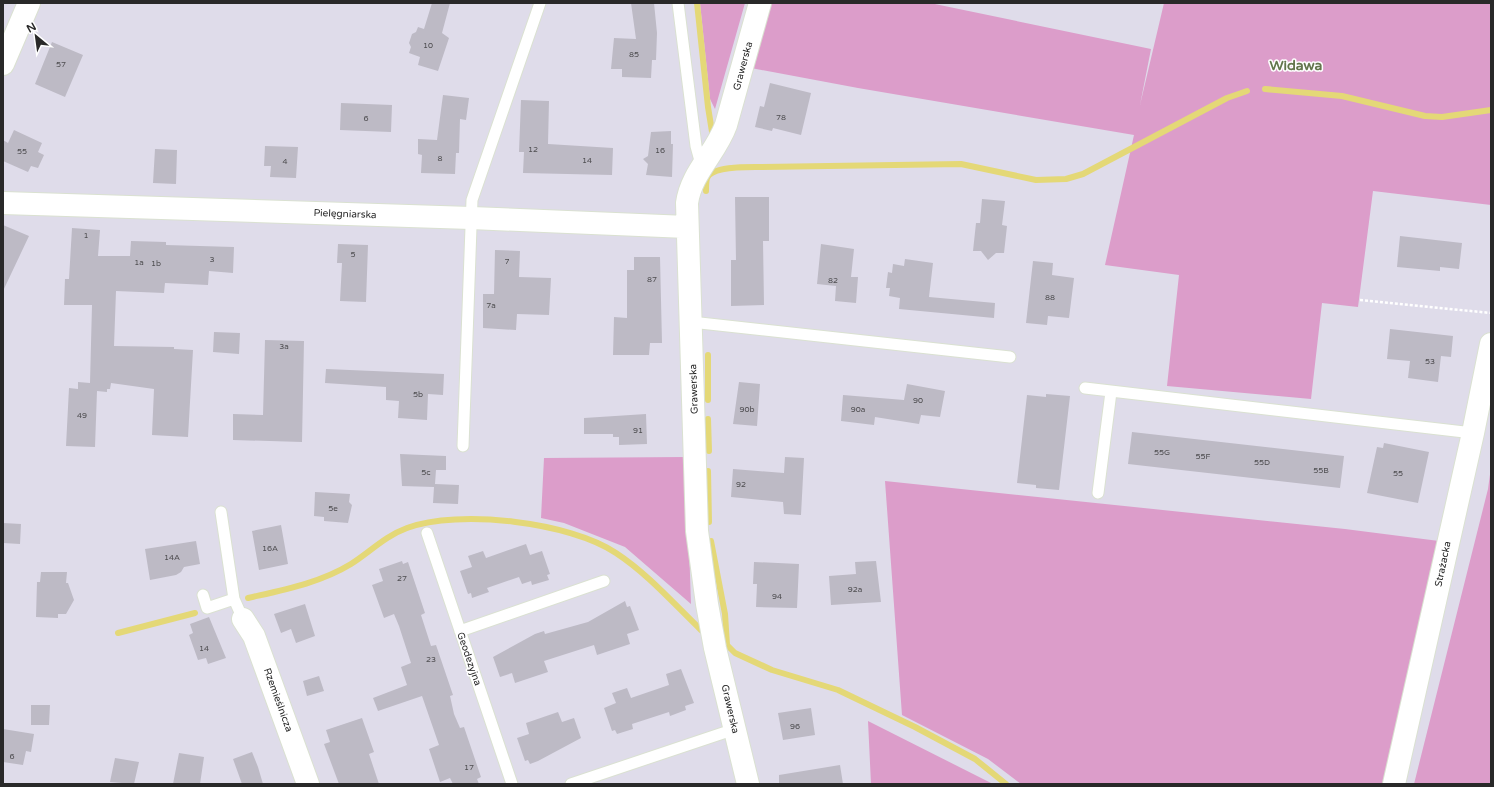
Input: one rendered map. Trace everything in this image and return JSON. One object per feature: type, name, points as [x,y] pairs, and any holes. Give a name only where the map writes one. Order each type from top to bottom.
[{"type":"street","points":[[3,64],[29,3]]},
{"type":"street","name":"Grawerska","points":[[748,784],[715,648],[707,604],[697,531],[694,459],[695,428],[687,227],[688,193],[694,177],[721,140],[760,3]]},
{"type":"street","name":"Pielęgniarska","points":[[3,203],[471,218],[687,227]]},
{"type":"street","name":"Strażacka","points":[[1394,784],[1473,433],[1491,344]]},
{"type":"street","name":"Rzemieślnicza","points":[[243,619],[254,636],[308,784]]},
{"type":"lane","points":[[463,446],[472,200],[540,3]]},
{"type":"lane","points":[[678,3],[696,146],[699,157],[704,164]]},
{"type":"lane","points":[[691,322],[1010,357]]},
{"type":"lane","points":[[1086,388],[1473,433]]},
{"type":"lane","points":[[1098,493],[1111,392]]},
{"type":"lane","points":[[221,512],[234,599],[243,619]]},
{"type":"lane","name":"Geodezyjna","points":[[427,533],[512,784]]},
{"type":"lane","points":[[460,631],[604,582]]},
{"type":"lane","points":[[202,595],[207,608],[234,599]]},
{"type":"lane","points":[[571,784],[735,729]]},
{"type":"path","points":[[1360,300],[1491,313]]},
{"type":"shaded area","points":[[700,3],[745,3],[715,109],[710,99]]},
{"type":"shaded area","points":[[771,3],[930,3],[1151,49],[1140,105],[1164,3],[1491,3],[1491,205],[1373,191],[1358,307],[1322,303],[1311,399],[1167,386],[1179,275],[1105,265],[1134,135],[858,88],[751,68]]},
{"type":"shaded area","points":[[686,457],[691,604],[625,547],[564,523],[541,518],[544,458]]},
{"type":"shaded area","points":[[1491,467],[1491,784],[1414,784],[1488,489]]},
{"type":"shaded area","points":[[885,481],[1345,529],[1439,541],[1384,784],[1021,784],[988,759],[902,715]]},
{"type":"shaded area","points":[[868,721],[993,784],[871,784]]},
{"type":"building","points":[[432,3],[450,3],[442,33],[449,38],[438,71],[418,65],[420,57],[409,53],[411,47],[409,43],[412,34],[416,32],[418,27],[424,29]]},
{"type":"building","points":[[631,3],[654,3],[657,33],[656,60],[652,60],[651,78],[622,77],[622,69],[611,69],[614,38],[636,39]]},
{"type":"building","points":[[52,42],[83,55],[65,97],[35,84]]},
{"type":"building","points":[[770,83],[811,93],[801,135],[773,128],[772,131],[755,127],[760,106],[764,107]]},
{"type":"building","points":[[443,95],[469,98],[466,120],[460,119],[459,153],[456,153],[455,174],[421,173],[422,155],[418,154],[418,139],[437,140]]},
{"type":"building","points":[[521,100],[549,101],[548,144],[613,148],[612,175],[523,173],[524,152],[519,152]]},
{"type":"building","points":[[341,103],[392,105],[391,132],[340,130]]},
{"type":"building","points":[[14,130],[42,143],[38,152],[44,155],[38,168],[31,166],[28,172],[3,161],[3,140],[8,143]]},
{"type":"building","points":[[671,131],[671,144],[673,144],[672,177],[646,175],[648,164],[643,159],[648,156],[651,132]]},
{"type":"building","points":[[265,146],[298,147],[296,178],[270,177],[271,166],[264,166]]},
{"type":"building","points":[[155,149],[177,150],[176,184],[153,183]]},
{"type":"building","points":[[735,197],[769,197],[769,241],[763,241],[764,305],[731,306],[731,260],[736,260]]},
{"type":"building","points":[[982,199],[1005,201],[1002,225],[1007,226],[1004,253],[996,253],[988,260],[981,251],[973,251],[976,223],[980,223]]},
{"type":"building","points":[[3,225],[29,236],[3,291]]},
{"type":"building","points":[[72,228],[100,230],[98,256],[130,256],[131,241],[166,242],[166,245],[234,247],[233,273],[209,271],[208,285],[165,283],[164,293],[116,291],[114,346],[174,347],[174,349],[193,350],[188,437],[152,435],[154,389],[111,383],[110,389],[107,389],[107,392],[97,391],[95,447],[66,446],[69,388],[78,389],[78,382],[90,383],[92,305],[64,305],[65,279],[69,279]]},
{"type":"building","points":[[1400,236],[1462,243],[1459,269],[1440,267],[1440,271],[1397,267]]},
{"type":"building","points":[[338,244],[368,245],[366,302],[340,301],[342,263],[337,263]]},
{"type":"building","points":[[821,244],[854,249],[851,277],[858,277],[856,303],[835,301],[836,286],[817,284]]},
{"type":"building","points":[[495,250],[520,251],[519,277],[551,278],[549,315],[517,314],[516,330],[483,328],[483,294],[494,294]]},
{"type":"building","points":[[634,257],[660,257],[662,343],[650,343],[649,355],[613,355],[614,317],[627,318],[627,270],[634,270]]},
{"type":"building","points":[[905,259],[933,263],[929,297],[995,303],[994,318],[899,309],[900,298],[889,296],[890,288],[886,288],[888,272],[892,273],[893,264],[904,266]]},
{"type":"building","points":[[1033,261],[1053,263],[1052,275],[1074,278],[1069,318],[1048,316],[1047,325],[1026,323]]},
{"type":"building","points":[[1390,329],[1453,336],[1451,357],[1441,356],[1438,382],[1408,378],[1410,361],[1387,359]]},
{"type":"building","points":[[214,332],[240,333],[239,354],[213,352]]},
{"type":"building","points":[[265,340],[304,341],[302,442],[233,440],[233,414],[263,415]]},
{"type":"building","points":[[326,369],[444,374],[443,395],[428,394],[427,420],[398,418],[399,401],[386,400],[386,387],[325,383]]},
{"type":"building","points":[[739,382],[760,384],[757,426],[733,424]]},
{"type":"building","points":[[907,384],[945,391],[940,417],[921,415],[919,424],[875,417],[874,425],[841,421],[843,395],[904,400]]},
{"type":"building","points":[[1046,394],[1070,396],[1059,490],[1036,488],[1036,485],[1017,483],[1027,395],[1046,397]]},
{"type":"building","points":[[646,414],[647,444],[619,445],[619,437],[613,437],[613,434],[584,434],[584,418]]},
{"type":"building","points":[[1132,432],[1344,456],[1340,488],[1128,464]]},
{"type":"building","points":[[1384,443],[1429,452],[1418,503],[1367,493],[1377,447],[1383,448]]},
{"type":"building","points":[[400,454],[446,456],[446,470],[436,470],[435,484],[459,485],[458,504],[433,503],[434,487],[402,486]]},
{"type":"building","points":[[785,457],[804,458],[801,515],[784,514],[783,502],[731,497],[733,469],[784,473]]},
{"type":"building","points":[[315,492],[350,494],[349,502],[352,505],[348,523],[324,521],[324,517],[314,516]]},
{"type":"building","points":[[3,523],[21,524],[20,544],[3,543]]},
{"type":"building","points":[[281,525],[288,564],[259,570],[252,531]]},
{"type":"building","points":[[196,541],[200,564],[184,567],[181,572],[176,575],[150,580],[145,549]]},
{"type":"building","points":[[526,544],[530,555],[542,551],[550,574],[547,575],[549,580],[532,585],[531,581],[522,584],[519,577],[487,588],[489,592],[472,598],[471,593],[468,594],[460,571],[472,567],[468,556],[483,551],[486,558]]},
{"type":"building","points":[[402,561],[403,564],[408,562],[425,613],[421,615],[431,646],[436,645],[453,695],[450,696],[454,714],[460,728],[464,727],[481,777],[477,779],[479,784],[453,784],[450,778],[440,782],[429,749],[439,745],[422,696],[378,711],[373,698],[407,685],[401,667],[411,663],[399,626],[394,614],[384,618],[372,585],[383,581],[379,569]]},
{"type":"building","points":[[876,561],[881,602],[831,605],[829,576],[856,574],[855,562]]},
{"type":"building","points":[[754,562],[799,564],[797,608],[756,607],[757,584],[753,584]]},
{"type":"building","points":[[41,572],[67,572],[66,583],[68,583],[74,600],[66,614],[58,614],[58,618],[36,617],[37,582],[40,582]]},
{"type":"building","points":[[625,601],[627,607],[630,606],[639,630],[627,634],[630,644],[597,655],[594,645],[544,661],[548,672],[515,683],[512,673],[500,677],[493,657],[535,634],[544,631],[545,634],[588,622]]},
{"type":"building","points":[[305,604],[315,636],[296,643],[291,629],[281,633],[274,614]]},
{"type":"building","points":[[209,617],[226,658],[208,664],[206,658],[198,660],[189,635],[193,633],[190,624]]},
{"type":"building","points":[[681,669],[694,703],[685,706],[686,710],[670,716],[669,712],[632,724],[633,729],[617,734],[615,730],[612,731],[604,708],[616,703],[612,693],[627,688],[631,698],[669,685],[666,674]]},
{"type":"building","points":[[319,676],[324,691],[307,696],[303,681]]},
{"type":"building","points":[[31,705],[50,705],[49,725],[31,725]]},
{"type":"building","points":[[811,708],[815,735],[783,740],[778,713]]},
{"type":"building","points":[[558,712],[562,722],[574,718],[581,738],[538,761],[530,764],[528,760],[525,761],[517,738],[529,734],[526,723]]},
{"type":"building","points":[[362,718],[374,752],[369,754],[379,784],[339,784],[324,744],[330,742],[326,730]]},
{"type":"building","points":[[3,729],[34,734],[31,752],[26,751],[23,765],[3,762]]},
{"type":"building","points":[[252,752],[263,784],[242,784],[233,759]]},
{"type":"building","points":[[179,753],[204,757],[200,784],[173,784]]},
{"type":"building","points":[[115,758],[139,762],[134,784],[110,782]]},
{"type":"building","points":[[840,765],[843,784],[779,784],[779,775]]},
{"type":"waterway","points":[[697,3],[708,107],[713,138]]},
{"type":"waterway","points":[[1265,89],[1342,96],[1425,116],[1442,117],[1491,110]]},
{"type":"waterway","points":[[706,191],[707,178],[710,174],[723,169],[747,167],[961,164],[1036,180],[1066,179],[1083,174],[1227,98],[1247,91]]},
{"type":"waterway","points":[[708,355],[708,400]]},
{"type":"waterway","points":[[708,419],[709,451]]},
{"type":"waterway","points":[[708,471],[709,522]]},
{"type":"waterway","points":[[248,598],[301,585],[339,571],[392,535],[407,528],[429,522],[484,519],[543,526],[571,533],[596,542],[616,553],[639,570],[701,630]]},
{"type":"waterway","points":[[711,541],[725,614],[727,645],[735,653],[772,670],[838,690],[915,727],[975,759],[1006,784]]},
{"type":"waterway","points":[[118,633],[195,613]]},
{"type":"district","name":"Widawa","points":[[1296,65]]}]
